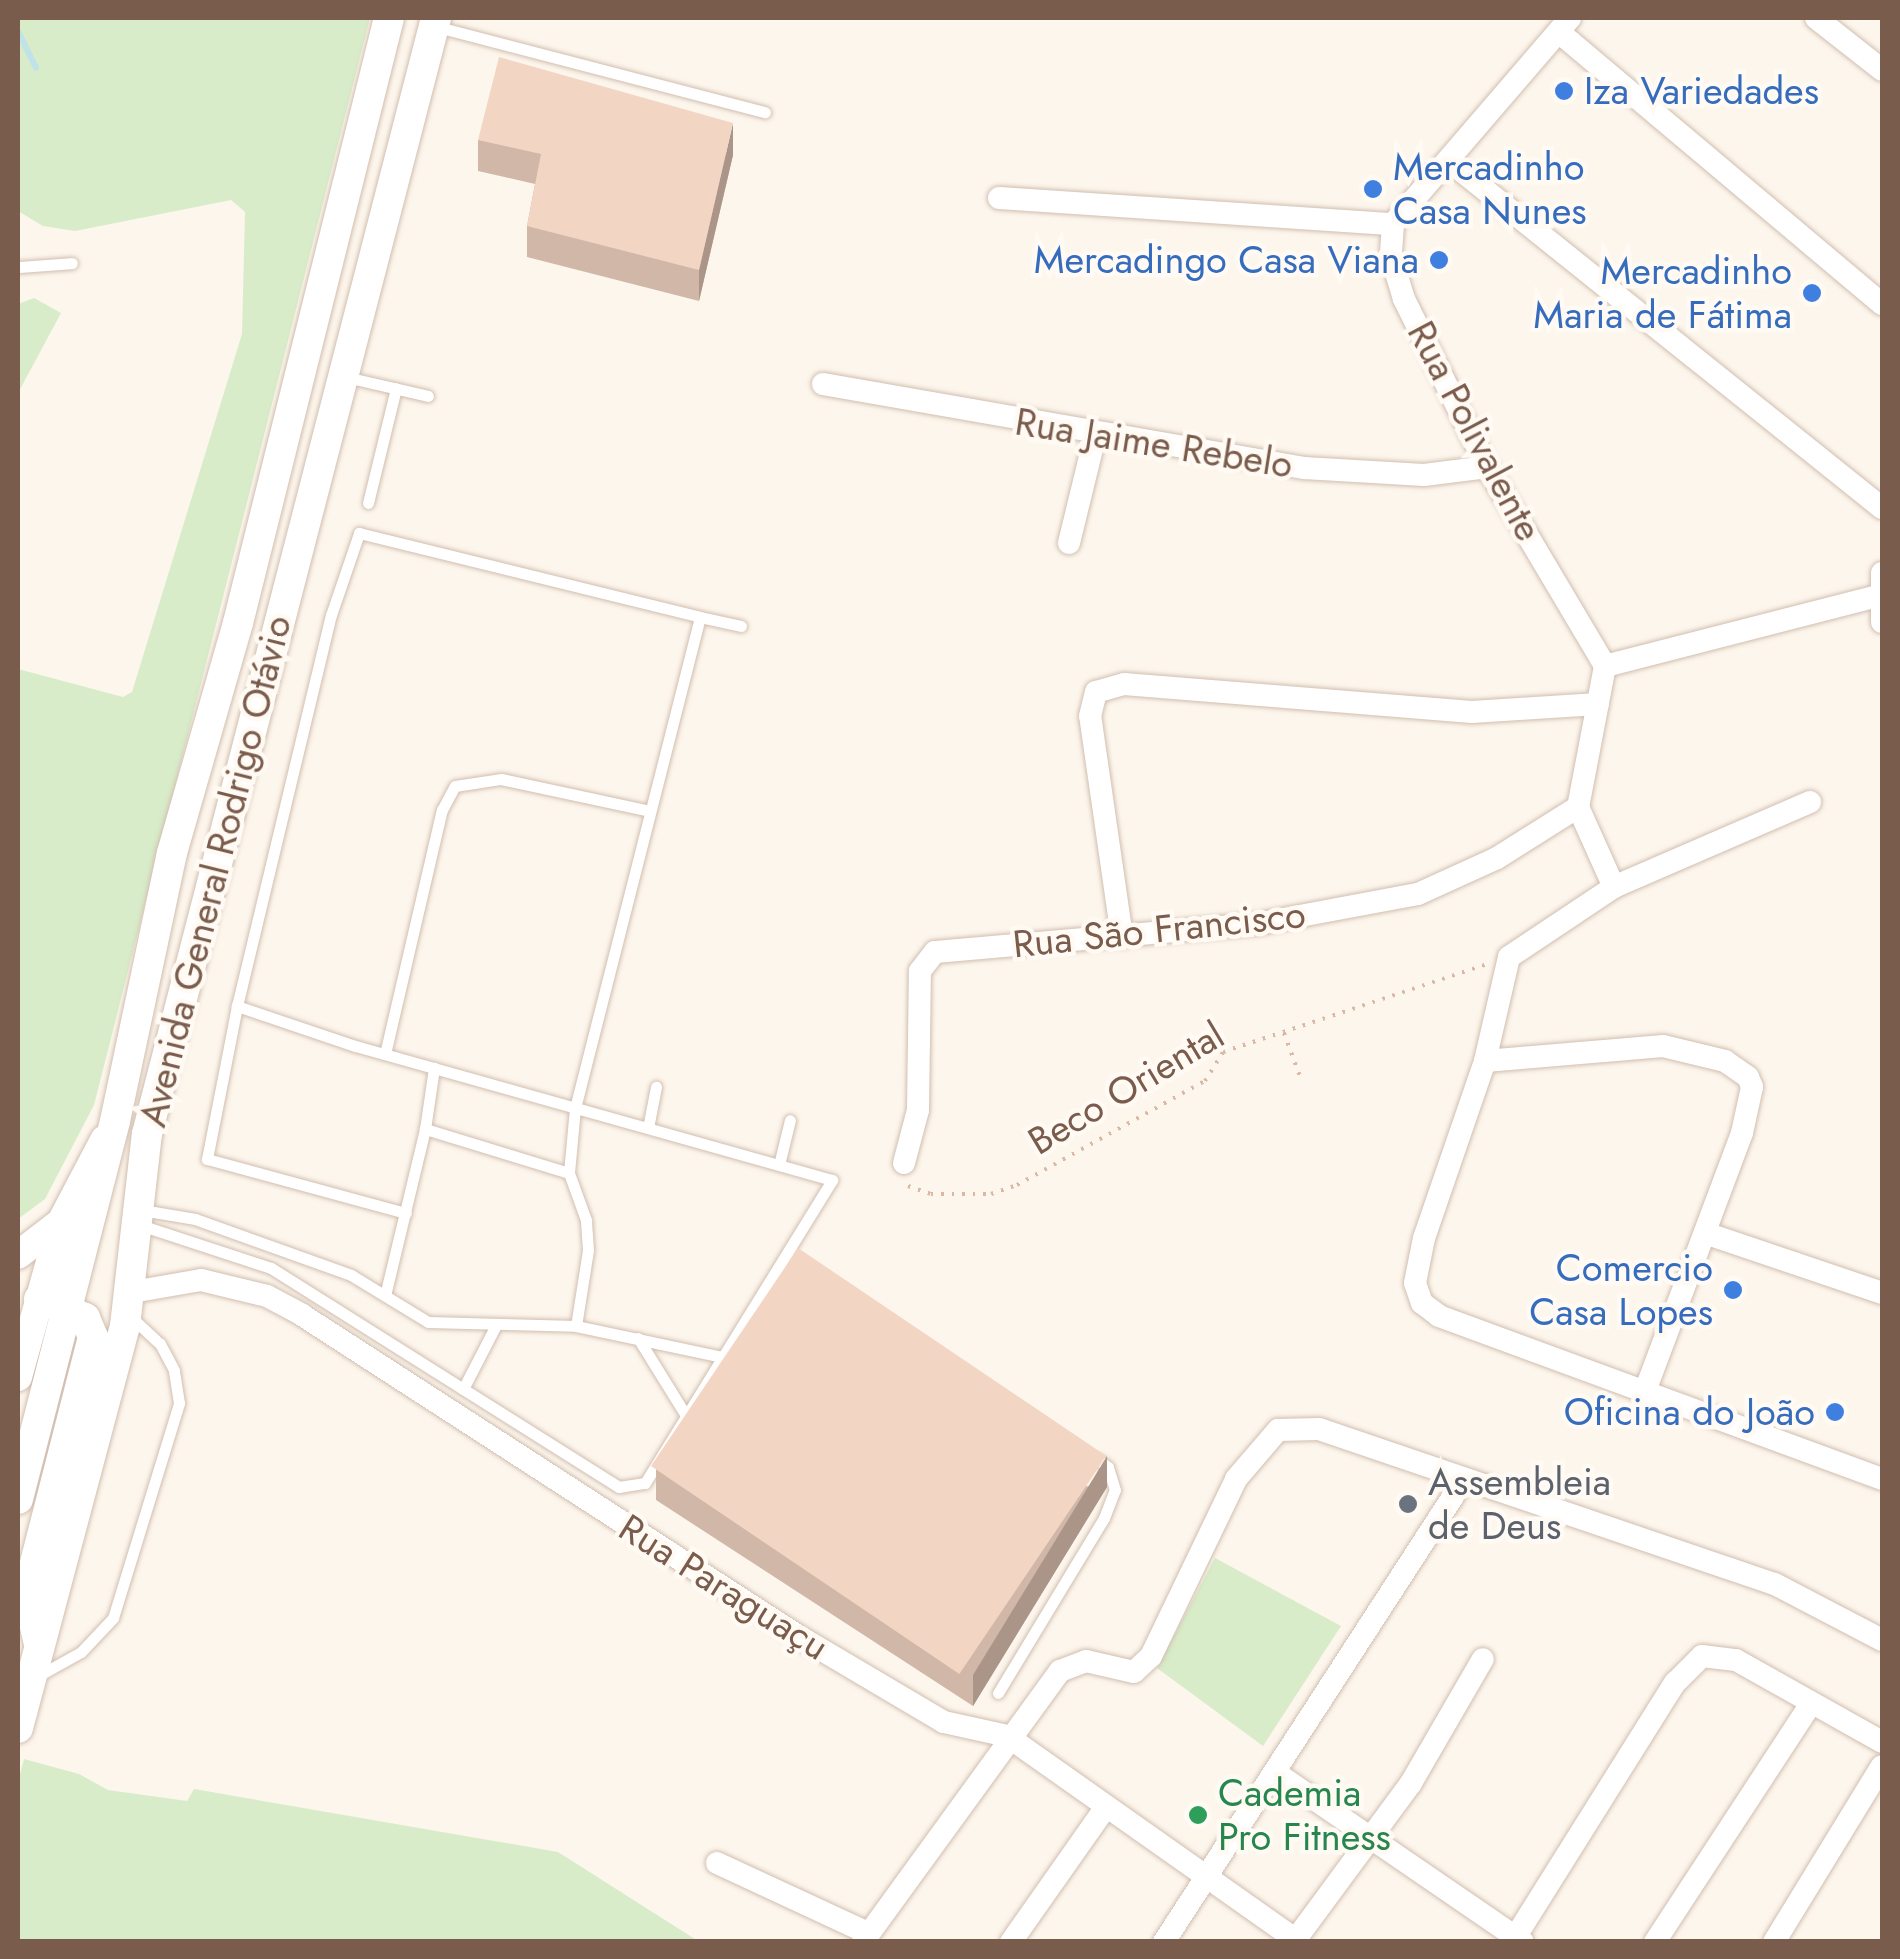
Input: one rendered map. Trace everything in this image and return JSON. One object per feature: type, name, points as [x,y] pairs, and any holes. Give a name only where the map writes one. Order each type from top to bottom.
[{"type":"main road","name":"Avenida General Rodrigo Otávio","points":[[18,1500],[41,1301],[115,1121],[172,853],[238,623],[388,18]]},
{"type":"main road","name":"Avenida General Rodrigo Otávio","points":[[18,1728],[130,1303],[138,1217],[160,1080],[435,22]]},
{"type":"main road","points":[[40,1647],[28,1597],[93,1337],[84,1318],[41,1301]]},
{"type":"street","points":[[1816,18],[1882,70]]},
{"type":"street","points":[[998,198],[1393,224],[1565,26],[1882,304]]},
{"type":"street","points":[[1449,161],[1882,508]]},
{"type":"street","name":"Rua Polivalente","points":[[1393,224],[1390,256],[1404,299],[1487,466],[1605,666]]},
{"type":"street","name":"Rua Jaime Rebelo","points":[[823,384],[1095,436],[1364,474],[1487,466]]},
{"type":"street","points":[[1068,543],[1095,436]]},
{"type":"street","points":[[1882,573],[1882,622]]},
{"type":"street","points":[[1614,887],[1578,807],[1605,666],[1881,595]]},
{"type":"street","points":[[1122,937],[1091,702],[1105,687],[1156,686],[1472,712],[1598,704]]},
{"type":"street","points":[[1810,802],[1614,887],[1509,958],[1485,1060],[1424,1238],[1416,1293],[1439,1316],[1646,1388],[1882,1480]]},
{"type":"street","name":"Rua São Francisco","points":[[904,1163],[918,1110],[920,971],[929,955],[1257,924],[1418,894],[1496,858],[1578,807]]},
{"type":"street","points":[[1485,1060],[1663,1046],[1704,1054],[1748,1077],[1742,1133],[1708,1234],[1646,1388]]},
{"type":"street","name":"Avenida General Rodrigo Otávio","points":[[18,1377],[61,1222],[115,1121]]},
{"type":"street","points":[[18,1255],[61,1222]]},
{"type":"street","points":[[1708,1234],[1882,1293]]},
{"type":"street","name":"Rua Paraguaçu","points":[[130,1303],[201,1280],[267,1296],[800,1636],[944,1722],[1007,1736],[1206,1879],[1270,1934],[1298,1940]]},
{"type":"street","points":[[716,1863],[866,1937],[1007,1736],[1068,1664],[1086,1662],[1122,1674],[1151,1656],[1236,1480],[1278,1430],[1318,1429],[1775,1584],[1882,1640]]},
{"type":"street","points":[[1164,1942],[1462,1481]]},
{"type":"street","points":[[1276,1773],[1368,1840],[1520,1939],[1692,1663],[1716,1654],[1736,1660],[1882,1742]]},
{"type":"street","points":[[1298,1940],[1411,1783],[1483,1659]]},
{"type":"street","points":[[1656,1942],[1811,1704]]},
{"type":"street","points":[[1774,1942],[1882,1766]]},
{"type":"street","points":[[1012,1942],[1106,1807]]},
{"type":"lane","points":[[435,22],[765,112]]},
{"type":"lane","points":[[18,266],[72,263]]},
{"type":"lane","points":[[342,376],[428,396]]},
{"type":"lane","points":[[368,504],[396,388]]},
{"type":"lane","points":[[406,1213],[207,1159],[238,1006],[330,615],[360,533],[741,626]]},
{"type":"lane","points":[[576,1326],[588,1250],[586,1220],[569,1173],[575,1108],[700,617]]},
{"type":"lane","points":[[385,1054],[442,810],[455,786],[473,778],[501,779],[650,812]]},
{"type":"lane","points":[[138,1217],[255,1260],[619,1487],[645,1483],[832,1180],[385,1054],[238,1006]]},
{"type":"lane","points":[[386,1296],[425,1129],[434,1068]]},
{"type":"lane","points":[[648,1128],[656,1087]]},
{"type":"lane","points":[[779,1165],[790,1120]]},
{"type":"lane","points":[[425,1129],[569,1173]]},
{"type":"lane","points":[[138,1217],[247,1236],[350,1275],[428,1322],[576,1326],[722,1357]]},
{"type":"lane","points":[[790,1248],[806,1259]]},
{"type":"lane","points":[[32,1679],[81,1652],[113,1618],[179,1403],[174,1370],[130,1303]]},
{"type":"lane","points":[[463,1389],[496,1325]]},
{"type":"lane","points":[[638,1338],[685,1414]]},
{"type":"lane","points":[[998,1693],[1104,1518],[1114,1490],[1108,1467],[1092,1456]]},
{"type":"path","name":"Beco Oriental","points":[[904,1163],[904,1182],[918,1192],[991,1194],[1017,1185],[1206,1081],[1224,1052],[1509,958]]},
{"type":"path","points":[[1284,1034],[1302,1082]]},
{"type":"green space","points":[[18,18],[370,18],[94,1105],[45,1199],[18,1219],[18,669],[123,697],[132,692],[242,334],[245,212],[231,200],[75,231],[43,226],[18,211]]},
{"type":"green space","points":[[34,298],[61,313],[18,393],[18,304]]},
{"type":"green space","points":[[1215,1558],[1341,1626],[1263,1746],[1157,1668]]},
{"type":"green space","points":[[24,1759],[79,1774],[108,1790],[187,1801],[194,1789],[558,1852],[698,1941],[18,1941],[18,1782]]},
{"type":"building","points":[[499,57],[733,123],[699,270],[527,226],[541,154],[478,140]]},
{"type":"building","points":[[798,1248],[1106,1456],[959,1674],[651,1466]]},
{"type":"waterway","points":[[18,31],[36,68]]},
{"type":"place","name":"Iza Variedades","points":[[1564,91]]},
{"type":"place","name":"Mercadinho Casa Nunes","points":[[1373,189]]},
{"type":"place","name":"Mercadingo Casa Viana","points":[[1439,260]]},
{"type":"place","name":"Mercadinho Maria de Fátima","points":[[1812,293]]},
{"type":"place","name":"Comercio Casa Lopes","points":[[1733,1290]]},
{"type":"place","name":"Oficina do João","points":[[1835,1412]]},
{"type":"place","name":"Assembleia de Deus","points":[[1408,1504]]},
{"type":"place","name":"Cademia Pro Fitness","points":[[1198,1815]]}]
